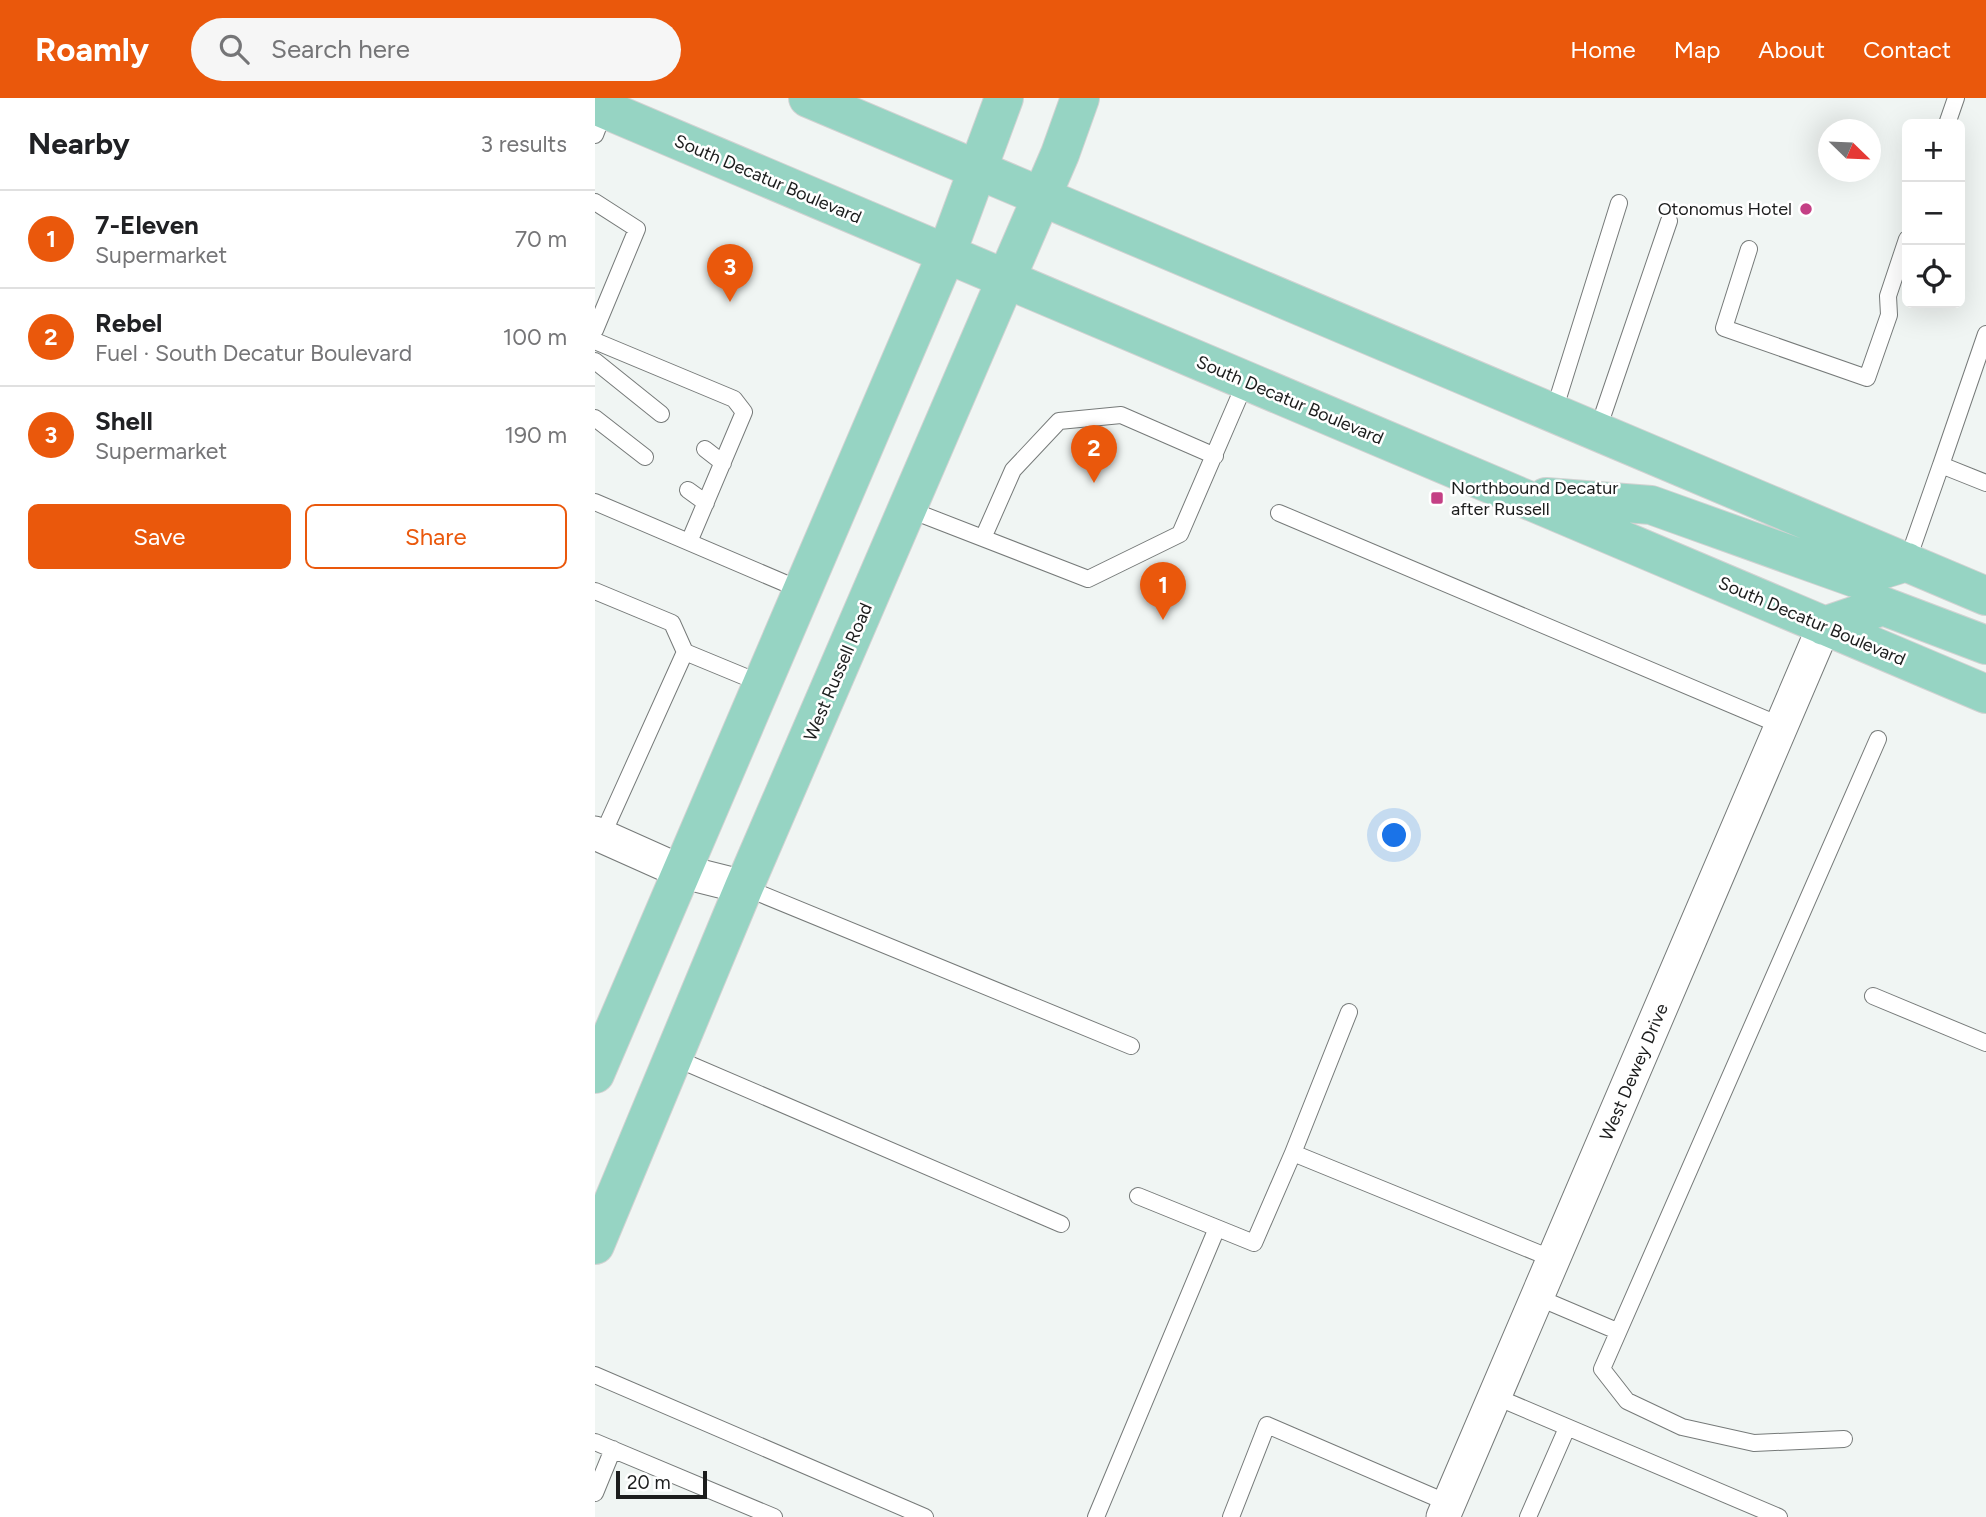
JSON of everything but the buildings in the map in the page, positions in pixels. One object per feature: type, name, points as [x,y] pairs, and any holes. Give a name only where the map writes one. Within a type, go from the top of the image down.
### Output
[{"type":"main road","points":[[808,98],[1986,596]]},
{"type":"main road","points":[[595,1074],[946,255],[1004,98]]},
{"type":"main road","name":"West Russell Road","points":[[595,1245],[744,887],[1008,278],[1080,98]]},
{"type":"main road","name":"South Decatur Boulevard","points":[[599,116],[1008,278],[1986,694]]},
{"type":"main road","points":[[1513,495],[1651,505],[1854,578],[1907,562]]},
{"type":"main road","points":[[1824,626],[1883,606],[1986,645]]},
{"type":"street","name":"West Dewey Drive","points":[[1445,1510],[1824,626]]},
{"type":"street","points":[[598,835],[680,871],[744,887]]},
{"type":"lane","points":[[1949,119],[1956,98]]},
{"type":"lane","points":[[595,202],[637,229],[595,330]]},
{"type":"lane","points":[[1553,414],[1619,204]]},
{"type":"lane","points":[[1597,432],[1669,221]]},
{"type":"lane","points":[[1749,248],[1724,328],[1867,378],[1889,315],[1888,296],[1905,245]]},
{"type":"lane","points":[[1907,562],[1986,334]]},
{"type":"lane","points":[[595,341],[734,399],[744,412],[689,542]]},
{"type":"lane","points":[[595,361],[661,414]]},
{"type":"lane","points":[[908,509],[1088,579],[1180,534],[1246,381]]},
{"type":"lane","points":[[983,538],[1013,470],[1059,421],[1121,415],[1215,456]]},
{"type":"lane","points":[[595,418],[645,457]]},
{"type":"lane","points":[[705,449],[723,463]]},
{"type":"lane","points":[[1941,465],[1986,483]]},
{"type":"lane","points":[[688,490],[706,503]]},
{"type":"lane","points":[[595,502],[801,590]]},
{"type":"lane","points":[[1279,513],[1782,726]]},
{"type":"lane","points":[[595,591],[672,623],[685,652],[760,684]]},
{"type":"lane","points":[[598,835],[685,652]]},
{"type":"lane","points":[[1844,1439],[1754,1443],[1682,1427],[1627,1401],[1602,1369],[1878,739]]},
{"type":"lane","points":[[744,887],[1131,1046]]},
{"type":"lane","points":[[1873,996],[1986,1043]]},
{"type":"lane","points":[[1138,1196],[1254,1243],[1349,1012]]},
{"type":"lane","points":[[675,1058],[1061,1224]]},
{"type":"lane","points":[[1293,1153],[1553,1259]]},
{"type":"lane","points":[[1096,1517],[1217,1228]]},
{"type":"lane","points":[[1537,1297],[1617,1331]]},
{"type":"lane","points":[[595,1376],[925,1517]]},
{"type":"lane","points":[[1495,1396],[1779,1517]]},
{"type":"lane","points":[[1231,1517],[1267,1425],[1445,1510]]},
{"type":"lane","points":[[1528,1517],[1567,1428]]},
{"type":"lane","points":[[595,1442],[774,1517]]},
{"type":"lane","points":[[595,1493],[613,1449]]},
{"type":"place","name":"Otonomus Hotel","points":[[1806,209]]},
{"type":"place","name":"Shell","points":[[730,302]]},
{"type":"place","name":"Rebel","points":[[1094,483]]},
{"type":"place","name":"Northbound Decatur after Russell","points":[[1437,498]]},
{"type":"place","name":"7-Eleven","points":[[1163,620]]}]
